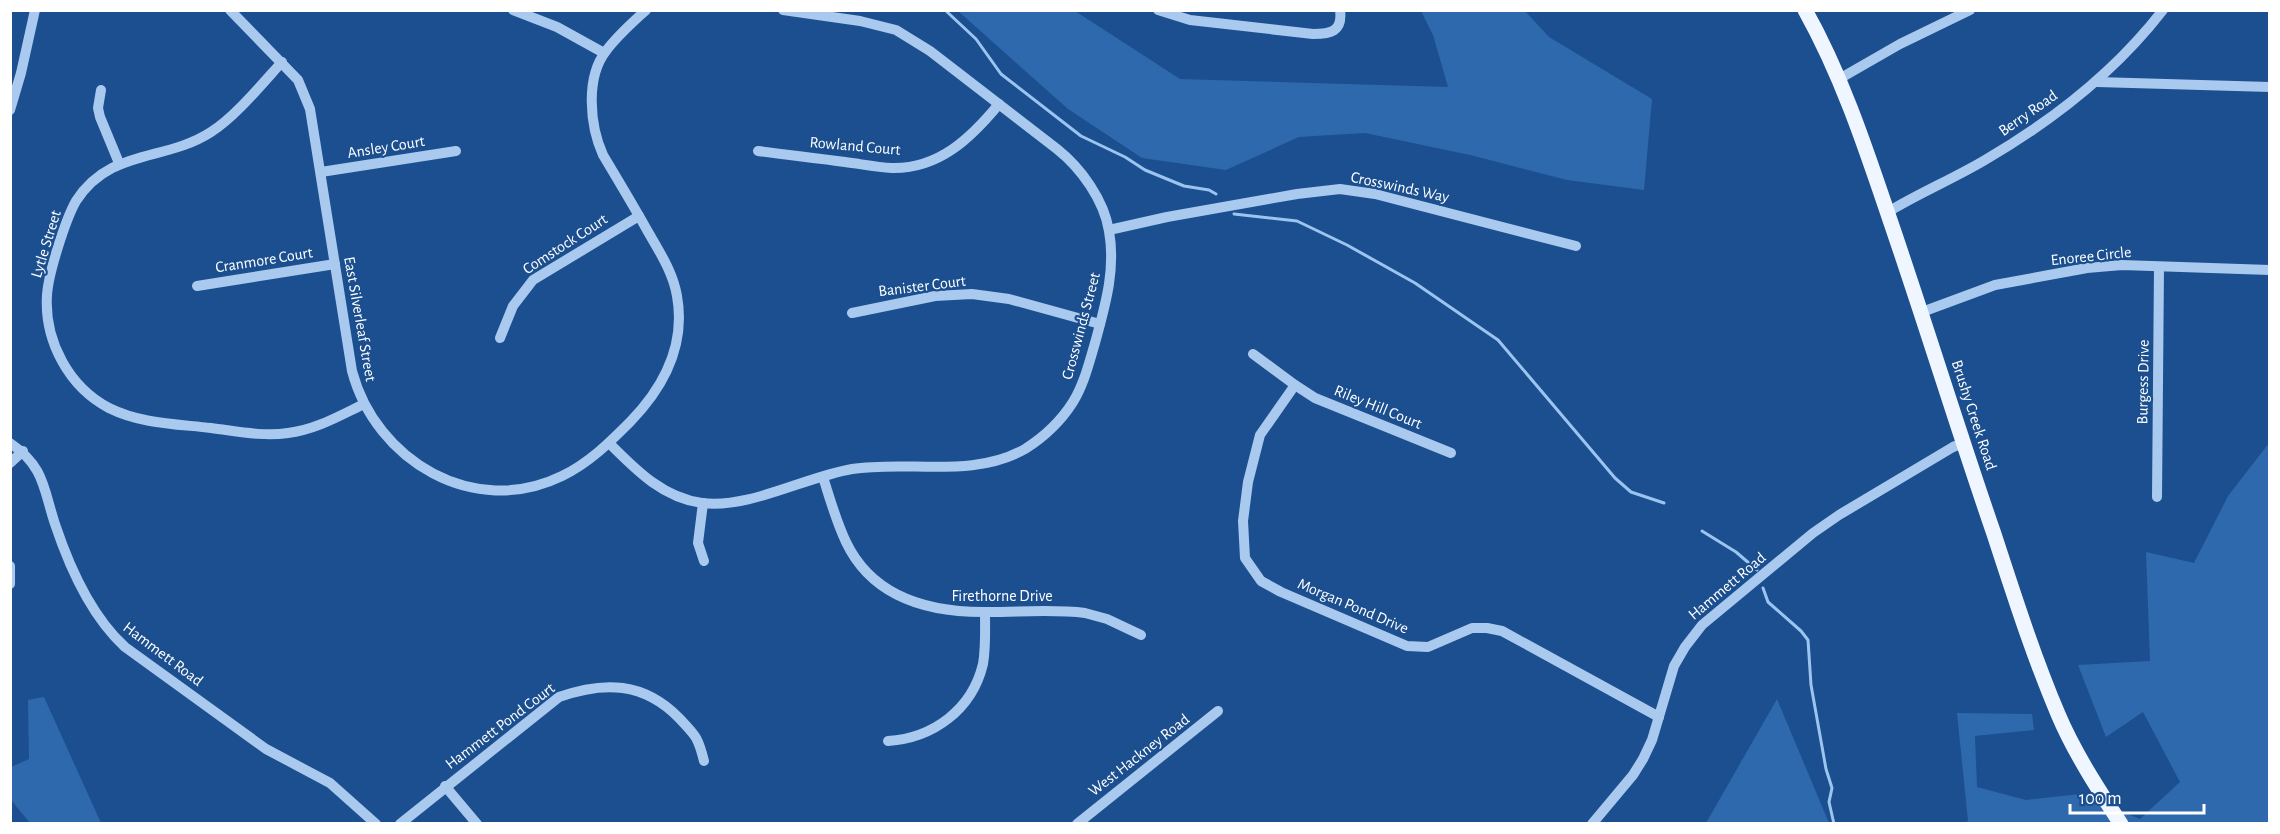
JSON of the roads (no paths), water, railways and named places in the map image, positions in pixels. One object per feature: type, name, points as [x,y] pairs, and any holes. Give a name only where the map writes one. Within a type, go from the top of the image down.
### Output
[{"type":"main road","name":"Brushy Creek Road","points":[[1805,10],[1839,79],[1888,212],[2024,627],[2059,715],[2081,758],[2121,824]]},
{"type":"street","points":[[10,110],[35,10]]},
{"type":"street","name":"East Silverleaf Street","points":[[230,10],[298,80],[310,109],[352,371],[364,404],[382,432],[407,457],[438,476],[473,487],[510,489],[545,483],[583,464],[609,443],[643,409],[659,389],[672,362],[678,335],[679,307],[674,281],[666,262],[603,155],[594,128],[592,95],[598,67],[604,53]]},
{"type":"street","points":[[513,10],[550,23],[604,53],[646,10]]},
{"type":"street","name":"Crosswinds Street","points":[[609,443],[649,481],[661,489],[681,498],[703,503],[736,501],[869,467],[978,464],[1002,459],[1023,450],[1052,429],[1073,402],[1087,372],[1110,279],[1109,230],[1098,201],[1074,164],[1057,148],[930,51],[896,30],[860,21],[783,10]]},
{"type":"street","points":[[1158,10],[1190,20],[1328,34],[1339,27],[1340,10]]},
{"type":"street","points":[[1839,79],[1900,44],[1970,10]]},
{"type":"street","name":"Berry Road","points":[[1888,212],[2016,141],[2097,82],[2163,10]]},
{"type":"street","name":"Lytle Street","points":[[282,62],[226,120],[210,133],[188,143],[119,163],[93,180],[75,202],[64,229],[48,284],[46,311],[52,340],[64,366],[82,388],[108,407],[137,418],[266,435],[287,434],[312,428],[364,404]]},
{"type":"street","points":[[2097,82],[2270,87]]},
{"type":"street","points":[[101,90],[98,108],[100,117],[119,163]]},
{"type":"street","name":"Rowland Court","points":[[758,151],[884,167],[914,165],[938,158],[959,146],[977,131],[999,104]]},
{"type":"street","name":"Ansley Court","points":[[321,172],[456,151]]},
{"type":"street","name":"Crosswinds Way","points":[[1109,230],[1167,217],[1297,194],[1340,189],[1376,195],[1576,246]]},
{"type":"street","name":"Comstock Court","points":[[500,338],[513,306],[533,280],[639,216]]},
{"type":"street","name":"Cranmore Court","points":[[197,286],[335,264]]},
{"type":"street","name":"Enoree Circle","points":[[1922,312],[1995,285],[2087,268],[2122,265],[2270,270]]},
{"type":"street","name":"Burgess Drive","points":[[2157,497],[2159,267]]},
{"type":"street","name":"Banister Court","points":[[852,313],[935,296],[972,294],[1009,299],[1100,324]]},
{"type":"street","name":"Riley Hill Court","points":[[1253,354],[1315,398],[1451,453]]},
{"type":"street","name":"Morgan Pond Drive","points":[[1295,386],[1260,435],[1248,482],[1243,521],[1245,558],[1261,581],[1281,592],[1407,646],[1428,647],[1472,628],[1502,631],[1659,717]]},
{"type":"street","name":"Hammett Road","points":[[10,442],[32,461],[42,478],[55,525],[71,564],[95,610],[113,636],[266,749],[330,783],[376,824]]},
{"type":"street","name":"Hammett Road","points":[[1592,824],[1633,775],[1643,759],[1652,740],[1678,657],[1695,632],[1710,617],[1749,588],[1813,533],[1839,515],[1963,443]]},
{"type":"street","points":[[10,464],[23,451]]},
{"type":"street","name":"Firethorne Drive","points":[[823,477],[846,543],[859,563],[874,579],[897,595],[924,607],[948,612],[1085,613],[1107,619],[1142,635]]},
{"type":"street","points":[[703,503],[698,543],[704,561]]},
{"type":"street","points":[[10,566],[10,584]]},
{"type":"street","points":[[888,741],[907,740],[931,730],[947,721],[964,703],[976,684],[983,663],[985,612]]},
{"type":"street","name":"Hammett Pond Court","points":[[400,824],[559,697],[579,690],[601,687],[628,688],[652,696],[672,711],[699,739],[704,761]]},
{"type":"street","name":"West Hackney Road","points":[[1077,824],[1218,711]]},
{"type":"street","points":[[445,786],[477,824]]},
{"type":"waterway","points":[[945,10],[976,39],[1001,74],[1081,136],[1125,157],[1145,170],[1184,186],[1209,190],[1216,194]]},
{"type":"waterway","points":[[1234,214],[1297,221],[1347,245],[1415,283],[1498,340],[1615,478],[1631,492],[1664,503]]},
{"type":"waterway","points":[[1702,531],[1736,552],[1757,570]]},
{"type":"waterway","points":[[1763,588],[1768,602],[1808,640],[1811,685],[1826,769],[1832,788],[1829,802],[1834,824]]}]
